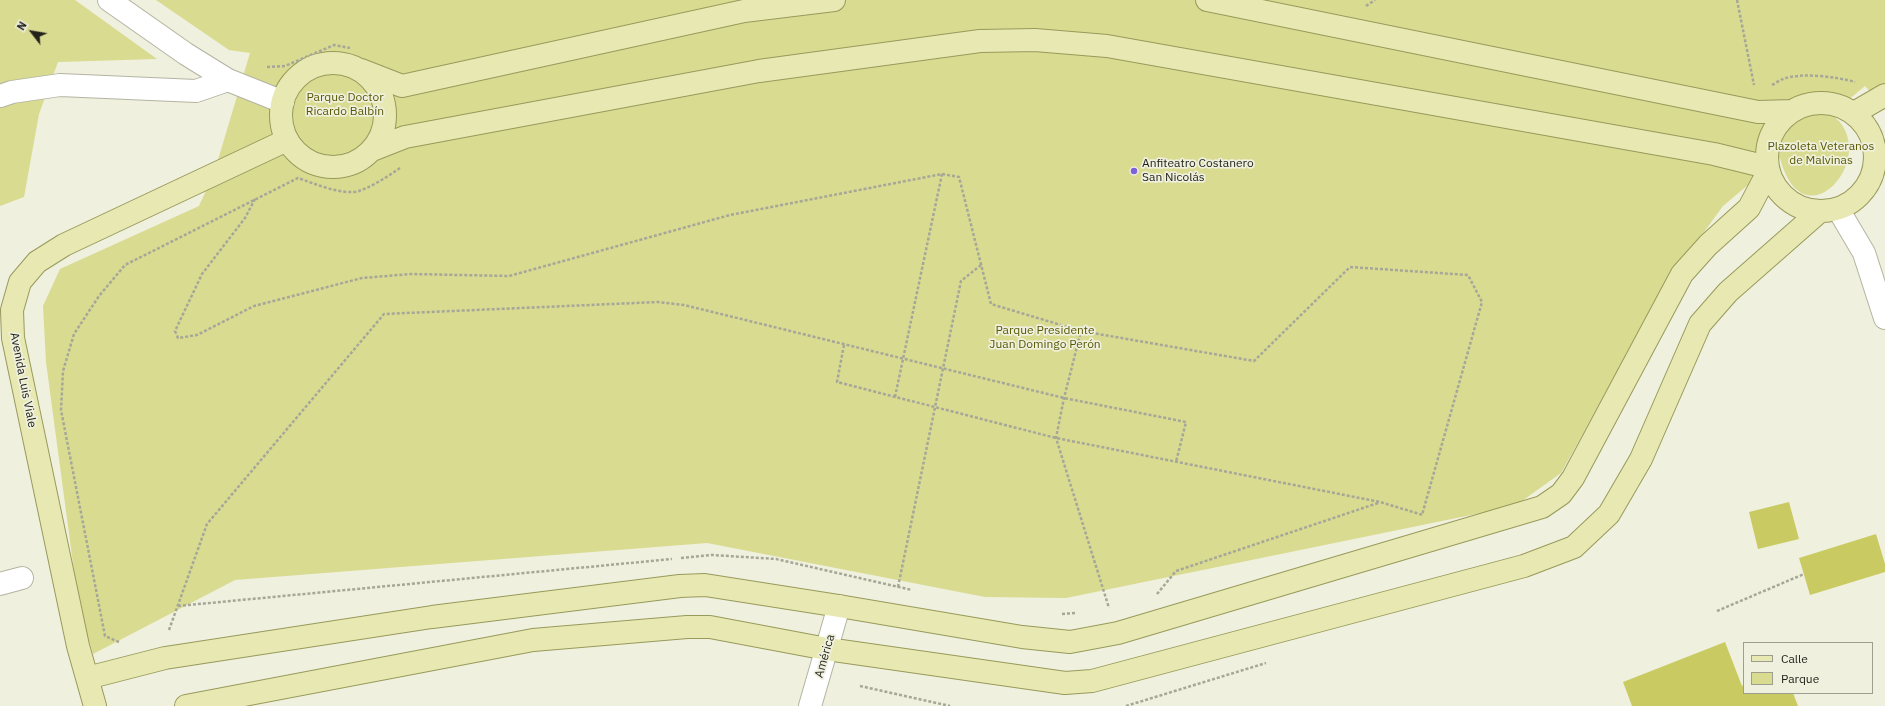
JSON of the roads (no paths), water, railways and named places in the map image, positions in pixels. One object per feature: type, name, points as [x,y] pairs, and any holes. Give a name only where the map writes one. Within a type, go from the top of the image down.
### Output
[{"type":"main road","points":[[834,0],[744,11],[402,86],[349,65],[336,63],[323,64],[311,68],[294,82],[283,102],[281,115],[283,128],[287,140],[297,153],[311,162],[327,167],[343,166],[359,160],[372,150],[405,137],[759,71],[980,41],[1035,40],[1107,46],[1714,154],[1768,169]]},
{"type":"main road","points":[[1207,0],[1758,112],[1792,111]]},
{"type":"main road","points":[[361,70],[374,82],[383,99],[385,111],[382,135],[372,150]]},
{"type":"main road","points":[[1854,113],[1885,95]]},
{"type":"main road","points":[[1823,102],[1839,105],[1854,113],[1862,120],[1873,140],[1880,158],[1872,178],[1864,191],[1852,202],[1828,210],[1805,210],[1792,204],[1782,195],[1774,184],[1768,169],[1767,151],[1771,135],[1780,121],[1792,111],[1807,104],[1823,102]]},
{"type":"main road","name":"Avenida Luis Viale","points":[[95,706],[78,646],[13,338],[12,310],[20,282],[37,262],[64,245],[287,140]]},
{"type":"main road","points":[[87,678],[165,658],[432,617],[680,586],[705,585],[1022,637],[1070,642],[1118,633],[1542,507],[1561,494],[1573,478],[1682,274],[1708,245],[1749,208],[1768,169]]},
{"type":"main road","points":[[186,706],[525,642],[687,627],[710,628],[827,649],[1065,683],[1092,681],[1524,566],[1574,547],[1610,514],[1641,459],[1700,324],[1728,292],[1828,210]]},
{"type":"street","points":[[109,0],[186,54],[228,80],[283,102]]},
{"type":"street","points":[[0,96],[12,92],[60,86],[196,91],[228,80]]},
{"type":"street","points":[[1828,210],[1864,253],[1885,318]]},
{"type":"street","points":[[0,584],[22,578]]},
{"type":"street","name":"América","points":[[810,706],[839,606]]},
{"type":"place","name":"Anfiteatro Costanero San Nicolás","points":[[1134,171]]},
{"type":"park label","name":"Parque Doctor Ricardo Balbín","points":[[345,105]]},
{"type":"park label","name":"Plazoleta Veteranos de Malvinas","points":[[1821,154]]},
{"type":"park label","name":"Parque Presidente Juan Domingo Perón","points":[[1045,338]]}]
